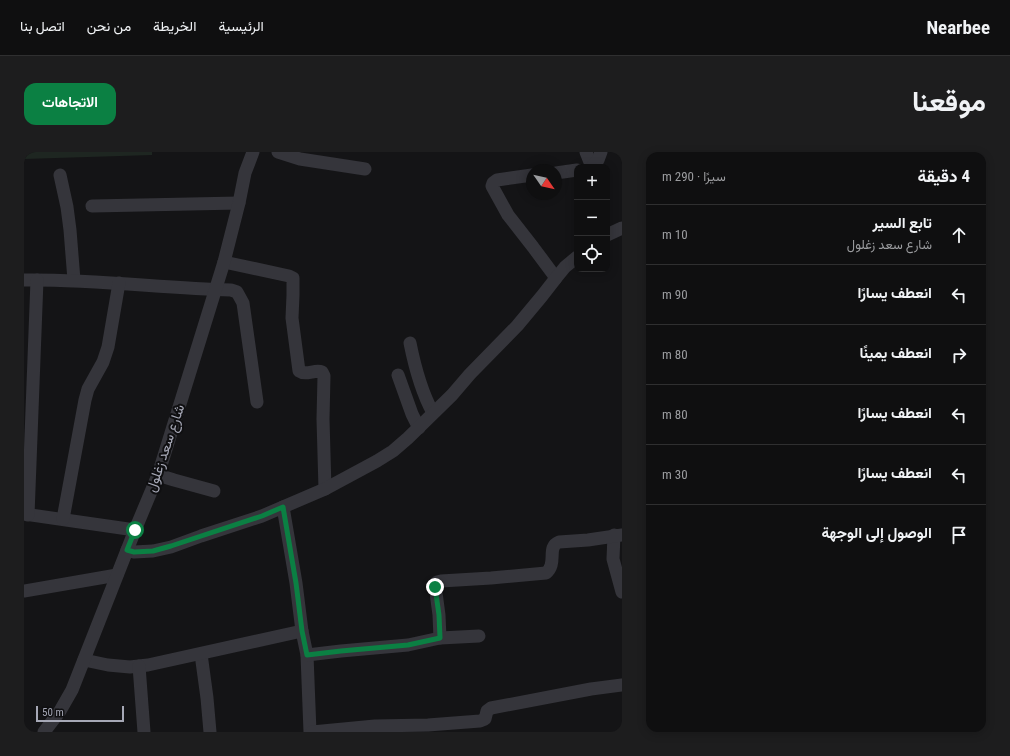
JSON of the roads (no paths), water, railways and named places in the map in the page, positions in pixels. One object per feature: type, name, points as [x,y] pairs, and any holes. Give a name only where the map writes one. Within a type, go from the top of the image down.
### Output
[{"type":"street","name":"شارع سعد زغلول","points":[[44,732],[60,711],[72,690],[158,475],[224,262],[239,203],[245,172],[252,152]]},
{"type":"street","points":[[278,152],[300,159],[365,169]]},
{"type":"street","points":[[586,152],[591,164]]},
{"type":"street","points":[[595,164],[601,152]]},
{"type":"street","points":[[562,172],[574,170]]},
{"type":"street","points":[[60,175],[69,223],[74,280]]},
{"type":"street","points":[[526,175],[497,180],[492,183],[492,186],[508,215],[556,278]]},
{"type":"street","points":[[92,206],[239,203]]},
{"type":"street","points":[[610,230],[622,228]]},
{"type":"street","points":[[127,550],[134,552],[153,551],[262,516],[325,489],[394,451],[452,395],[470,374],[517,326],[565,267],[574,259]]},
{"type":"street","points":[[224,262],[293,278],[292,318],[299,371],[302,373],[318,370],[322,372],[324,376],[323,419],[325,489]]},
{"type":"street","points":[[135,530],[26,515],[30,280],[74,280],[231,290],[237,292],[243,303],[257,402]]},
{"type":"street","points":[[63,519],[85,400],[88,389],[103,362],[108,347],[119,283]]},
{"type":"street","points":[[410,343],[417,375],[433,413]]},
{"type":"street","points":[[398,375],[419,428]]},
{"type":"street","points":[[158,475],[214,491]]},
{"type":"street","points":[[283,507],[307,655],[311,732],[480,721],[485,719],[487,711],[491,708],[591,689],[622,685]]},
{"type":"street","points":[[440,638],[435,585],[437,582],[441,580],[491,578],[546,573],[551,566],[553,546],[555,543],[618,535],[613,559],[622,592]]},
{"type":"street","points":[[24,591],[117,575]]},
{"type":"street","points":[[84,660],[108,665],[130,667],[148,665],[302,631]]},
{"type":"street","points":[[307,655],[408,645],[440,638],[479,636]]},
{"type":"street","points":[[200,654],[207,698],[210,732]]},
{"type":"street","points":[[138,666],[144,732]]}]
